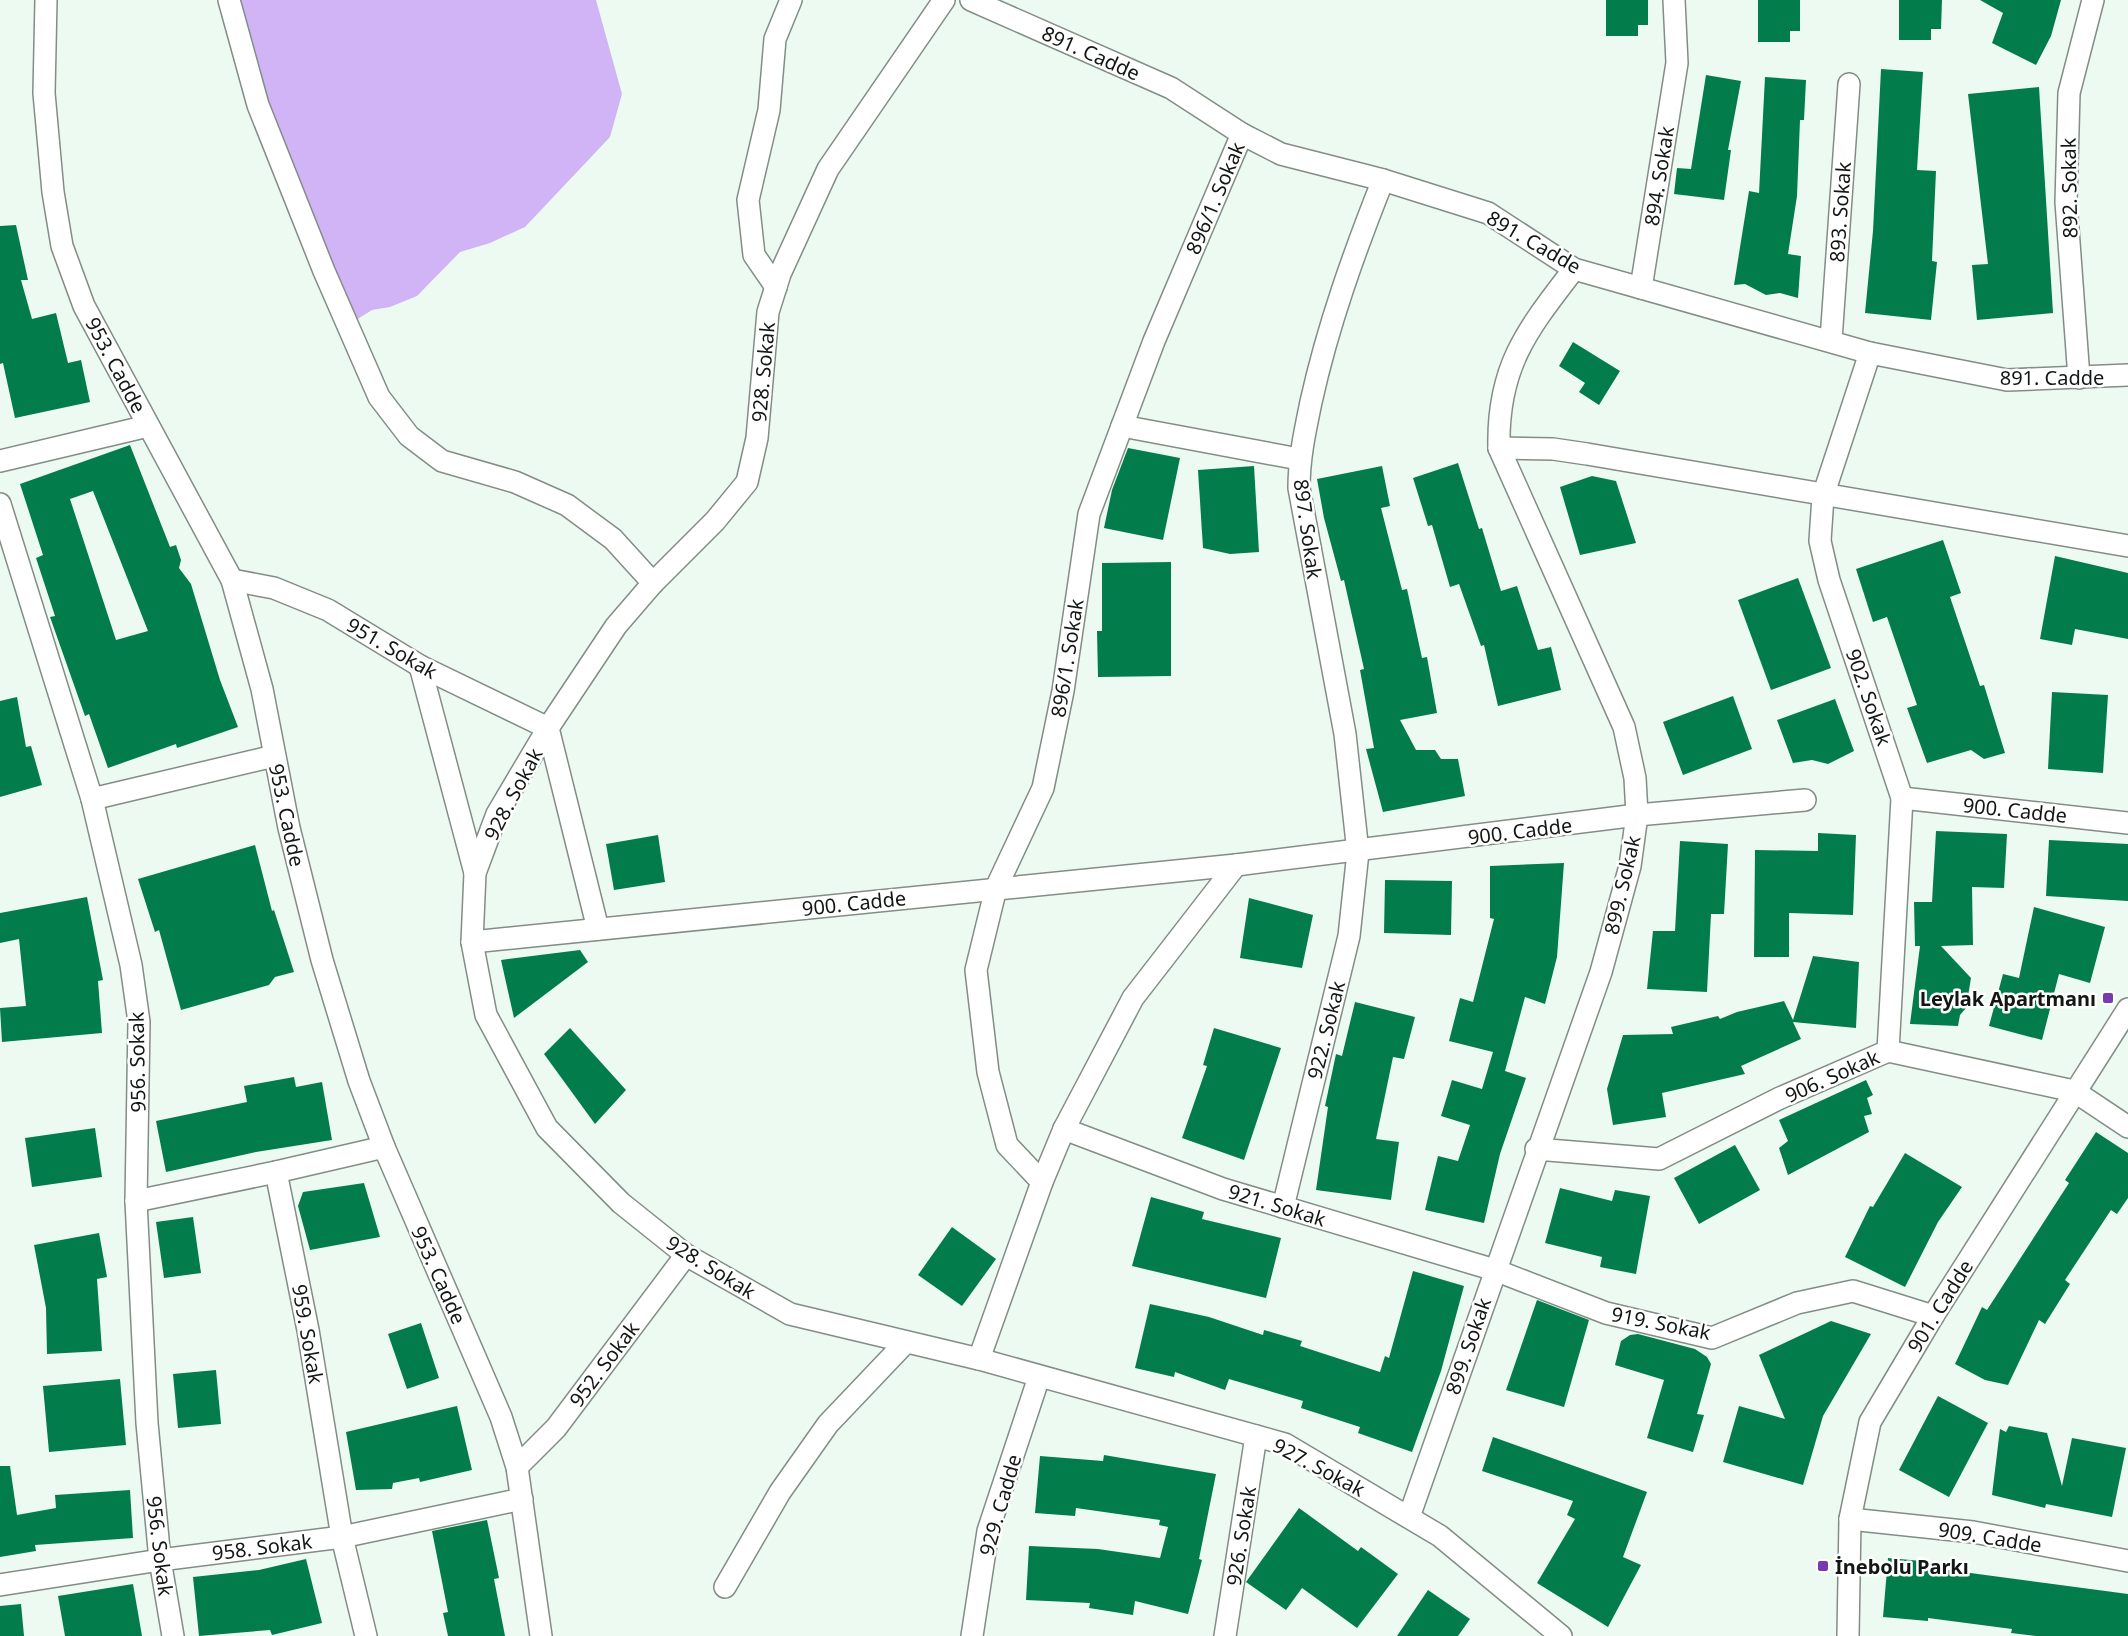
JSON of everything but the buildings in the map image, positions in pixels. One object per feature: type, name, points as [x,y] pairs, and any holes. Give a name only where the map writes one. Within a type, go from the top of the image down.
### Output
[{"type":"street","name":"953. Cadde","points":[[46,0],[44,93],[52,192],[63,246],[84,306],[232,580],[262,689],[274,756],[322,960],[359,1081],[384,1147],[501,1417],[517,1467],[541,1636]]},
{"type":"street","points":[[229,0],[258,105],[324,271],[379,397],[409,436],[442,461],[515,482],[567,505],[613,539],[653,583]]},
{"type":"street","points":[[776,287],[754,255],[748,200],[769,110],[775,39],[791,0]]},
{"type":"street","name":"928. Sokak","points":[[944,0],[828,169],[776,287],[768,312],[758,438],[747,482],[715,521],[653,583],[616,626],[548,728],[497,814],[475,873],[472,942],[486,1015],[548,1128],[621,1203],[686,1255],[790,1314],[979,1359],[1039,1377]]},
{"type":"street","name":"891. Cadde","points":[[971,0],[1171,88],[1242,134],[1281,154],[1383,180],[1488,213],[1574,269],[1870,352],[2007,380],[2128,375]]},
{"type":"street","name":"894. Sokak","points":[[1641,288],[1677,63],[1674,0]]},
{"type":"street","name":"892. Sokak","points":[[2079,378],[2066,202],[2069,93],[2094,0]]},
{"type":"street","name":"893. Sokak","points":[[1831,340],[1850,84]]},
{"type":"street","name":"896/1. Sokak","points":[[1042,1182],[1007,1144],[988,1071],[976,970],[996,888],[1043,788],[1063,691],[1089,513],[1154,342],[1242,134]]},
{"type":"street","name":"897. Sokak","points":[[1358,852],[1345,734],[1299,488],[1299,459],[1316,381],[1343,282],[1383,180]]},
{"type":"street","name":"899. Sokak","points":[[1408,1517],[1536,1149],[1601,972],[1630,866],[1637,815],[1635,778],[1624,727],[1499,448],[1498,422],[1505,381],[1528,328],[1574,269]]},
{"type":"street","name":"902. Sokak","points":[[1870,352],[1823,496],[1820,541],[1829,580],[1902,798],[1888,1052]]},
{"type":"street","points":[[0,460],[148,426]]},
{"type":"street","points":[[1122,426],[1299,459]]},
{"type":"street","points":[[1499,448],[1553,449],[1587,454],[1823,496],[2128,546]]},
{"type":"street","name":"956. Sokak","points":[[0,504],[92,799],[131,964],[139,1022],[136,1201],[147,1423],[160,1560],[173,1636]]},
{"type":"street","name":"951. Sokak","points":[[232,580],[274,588],[328,610],[420,666],[548,728]]},
{"type":"street","points":[[420,666],[475,873]]},
{"type":"street","points":[[548,728],[598,929]]},
{"type":"street","points":[[92,799],[274,756]]},
{"type":"street","name":"900. Cadde","points":[[1902,798],[2128,823]]},
{"type":"street","name":"900. Cadde","points":[[472,942],[1236,865],[1358,852],[1637,815],[1805,800]]},
{"type":"street","name":"922. Sokak","points":[[1283,1207],[1349,936],[1358,852]]},
{"type":"street","points":[[979,1359],[1042,1182],[1064,1130],[1133,998],[1236,865]]},
{"type":"street","name":"901. Cadde","points":[[1848,1636],[1851,1519],[1870,1422],[1933,1316],[2128,1009]]},
{"type":"street","name":"906. Sokak","points":[[1536,1149],[1659,1159],[1780,1098],[1888,1052],[2074,1091],[2128,1126]]},
{"type":"street","name":"921. Sokak","points":[[1064,1130],[1223,1189],[1495,1270]]},
{"type":"street","points":[[136,1201],[384,1147]]},
{"type":"street","name":"959. Sokak","points":[[276,1172],[309,1330],[342,1537],[366,1636]]},
{"type":"street","name":"952. Sokak","points":[[517,1467],[556,1428],[686,1255]]},
{"type":"street","name":"919. Sokak","points":[[1495,1270],[1606,1313],[1712,1338],[1797,1303],[1853,1291],[1933,1316]]},
{"type":"street","points":[[725,1587],[780,1491],[828,1424],[906,1342]]},
{"type":"street","name":"927. Sokak","points":[[1039,1377],[1285,1444],[1440,1536],[1561,1636]]},
{"type":"street","name":"929. Cadde","points":[[972,1636],[988,1531],[1039,1377]]},
{"type":"street","name":"926. Sokak","points":[[1225,1636],[1256,1436]]},
{"type":"street","name":"958. Sokak","points":[[0,1585],[160,1560],[342,1537],[522,1499]]},
{"type":"street","name":"909. Cadde","points":[[1851,1519],[1973,1532],[2128,1561]]},
{"type":"shaded area","points":[[229,0],[596,0],[622,94],[610,137],[525,227],[490,243],[460,252],[417,296],[390,307],[372,310],[348,325]]},
{"type":"place","name":"Leylak Apartmanı","points":[[2108,998]]},
{"type":"place","name":"İnebolu Parkı","points":[[1823,1566]]}]
